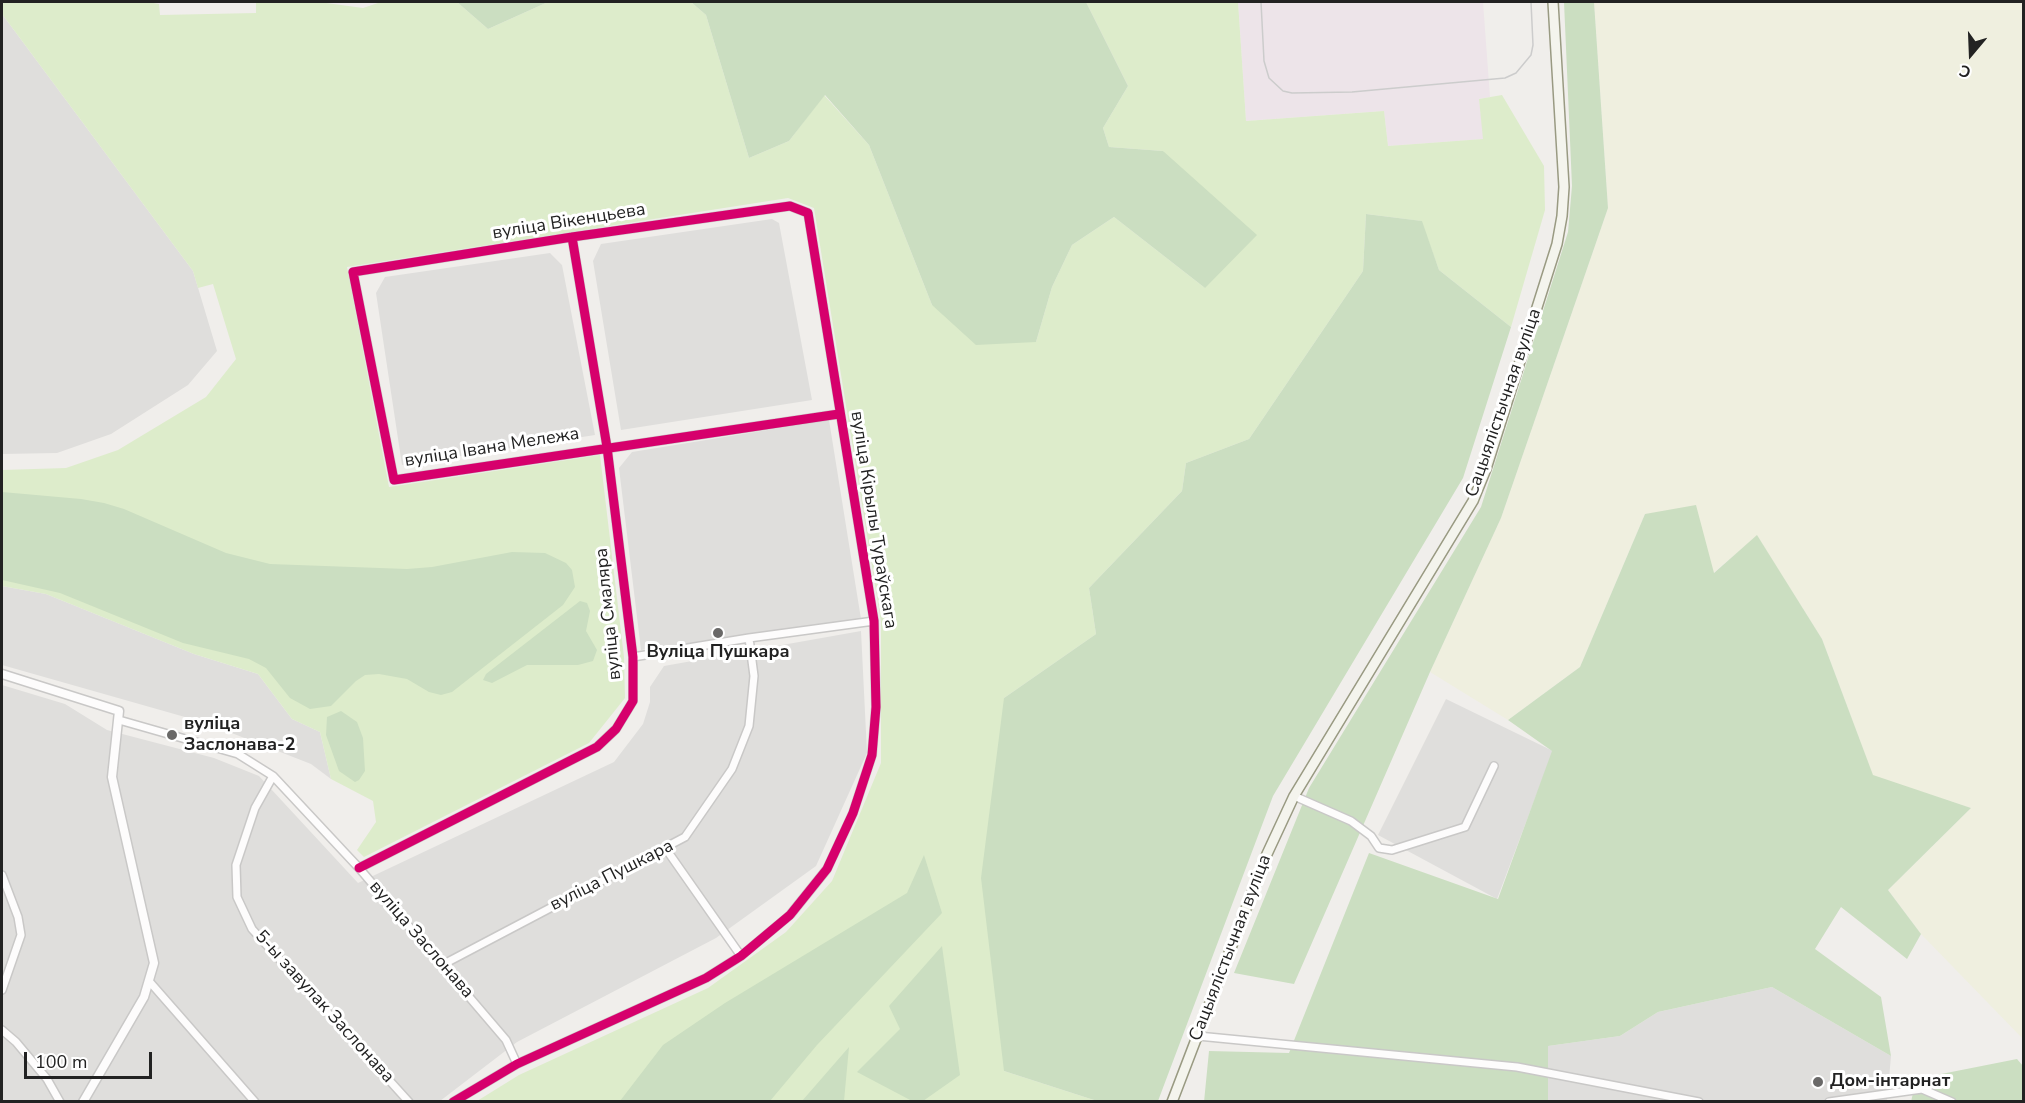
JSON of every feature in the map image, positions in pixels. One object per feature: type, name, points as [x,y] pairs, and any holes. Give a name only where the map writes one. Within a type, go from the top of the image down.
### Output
[{"type":"main road","name":"Сацыялістычная вуліца","points":[[1172,1101],[1267,854],[1294,796],[1473,501],[1486,469],[1557,244],[1562,216],[1564,187],[1553,2]]},
{"type":"street","name":"вуліца Вікенцьева","points":[[353,272],[572,237],[790,206]]},
{"type":"street","name":"вуліца Кірылы Тураўскага","points":[[517,1064],[705,978],[741,956],[790,915],[827,869],[853,813],[872,756],[876,707],[874,621],[808,213],[790,206]]},
{"type":"street","name":"вуліца Смаляра","points":[[358,868],[597,747],[616,729],[633,701],[633,657],[607,447],[572,237]]},
{"type":"street","name":"вуліца Івана Мележа","points":[[353,272],[394,480],[839,414]]},
{"type":"street","points":[[633,657],[874,621]]},
{"type":"street","name":"вуліца Пушкара","points":[[442,966],[468,949],[666,849],[685,837],[732,769],[748,726],[754,676],[749,638]]},
{"type":"street","name":"вуліца Заслонава","points":[[2,674],[120,711],[118,720],[238,754],[273,776],[358,868],[506,1040],[517,1064]]},
{"type":"street","points":[[83,1101],[144,997],[154,963],[112,777],[118,720]]},
{"type":"street","points":[[1294,796],[1351,821],[1371,836],[1379,848],[1392,850],[1465,827],[1494,766]]},
{"type":"street","name":"5-ы завулак Заслонава","points":[[273,776],[255,808],[236,865],[237,897],[252,929],[409,1101]]},
{"type":"street","points":[[666,849],[741,956]]},
{"type":"street","points":[[2,875],[18,917],[21,935],[2,990]]},
{"type":"street","points":[[149,981],[255,1101]]},
{"type":"street","points":[[2,1030],[16,1042],[47,1079],[60,1101]]},
{"type":"street","points":[[1198,1036],[1517,1067],[1699,1101]]},
{"type":"street","points":[[453,1101],[517,1064]]},
{"type":"street","points":[[1829,1101],[1922,1089],[1952,1101]]},
{"type":"shaded area","points":[[1238,2],[1483,2],[1490,97],[1479,99],[1484,139],[1388,146],[1384,111],[1246,121]]},
{"type":"shaded area","points":[[2,14],[193,271],[217,351],[188,385],[111,434],[57,453],[2,454]]},
{"type":"shaded area","points":[[772,219],[779,223],[812,400],[621,430],[593,261],[601,244]]},
{"type":"shaded area","points":[[550,253],[562,265],[595,435],[402,465],[376,293],[385,277]]},
{"type":"shaded area","points":[[829,420],[861,619],[641,650],[619,468],[632,452]]},
{"type":"shaded area","points":[[2,586],[46,594],[194,654],[258,674],[292,719],[320,732],[331,779],[311,764],[206,723],[2,665]]},
{"type":"shaded area","points":[[861,631],[867,753],[816,866],[716,938],[517,1042],[440,1101],[2,1101],[2,685],[65,704],[107,730],[214,758],[259,776],[358,883],[614,762],[643,724],[650,702],[650,687],[664,666]]},
{"type":"shaded area","points":[[1446,699],[1553,751],[1497,899],[1378,835]]},
{"type":"shaded area","points":[[1772,987],[1891,1056],[1887,1101],[1548,1101],[1548,1046],[1620,1036],[1658,1012]]},
{"type":"green space","points":[[2,2],[148,2],[159,4],[160,15],[256,13],[256,2],[319,2],[363,8],[381,2],[457,2],[488,29],[548,2],[691,2],[706,15],[749,158],[789,141],[824,95],[869,145],[932,305],[1036,342],[1052,287],[1072,245],[1114,217],[1205,288],[1163,151],[1109,147],[1103,128],[1128,86],[1086,2],[1238,2],[1246,121],[1384,111],[1388,146],[1483,139],[1479,99],[1502,95],[1544,166],[1545,210],[1511,327],[1439,270],[1421,221],[1366,214],[1363,271],[1249,439],[1186,463],[1182,491],[1089,588],[1096,634],[1004,698],[1004,1071],[1097,1101],[477,1101],[519,1075],[708,988],[786,932],[832,881],[881,763],[881,622],[814,208],[788,198],[347,267],[389,487],[600,455],[624,657],[625,698],[589,743],[364,857],[357,850],[376,822],[373,801],[331,779],[320,732],[292,719],[258,674],[194,654],[46,594],[2,586],[2,470],[66,468],[118,450],[206,397],[236,359],[213,284],[198,288],[193,271],[2,14]]},
{"type":"green space","points":[[457,2],[548,2],[488,29]]},
{"type":"green space","points":[[691,2],[1086,2],[1128,86],[1103,128],[1109,147],[1163,151],[1257,235],[1205,288],[1114,217],[1072,245],[1052,287],[1036,342],[976,345],[932,305],[869,145],[825,95],[789,141],[749,158],[706,15]]},
{"type":"green space","points":[[1564,2],[1594,2],[1608,208],[1501,518],[1430,672],[1294,984],[1234,973],[1309,788],[1481,507],[1568,232],[1572,186]]},
{"type":"green space","points":[[1594,2],[2023,2],[2023,1039],[1921,934],[1888,890],[1971,808],[1873,776],[1822,639],[1757,536],[1713,573],[1645,514],[1580,667],[1508,720],[1430,672],[1501,518],[1608,208]]},
{"type":"green space","points":[[1366,214],[1422,221],[1439,270],[1511,327],[1463,478],[1273,796],[1158,1101],[1097,1101],[1004,1071],[981,878],[1004,698],[1096,634],[1089,588],[1182,491],[1186,463],[1249,439],[1363,271]]},
{"type":"green space","points":[[2,492],[104,503],[124,509],[226,553],[270,564],[407,569],[432,567],[512,552],[545,553],[566,563],[572,570],[575,587],[563,605],[452,692],[441,695],[429,692],[407,679],[379,674],[365,675],[331,706],[310,709],[290,698],[266,668],[249,659],[183,643],[60,593],[2,580]]},
{"type":"green space","points":[[1696,505],[1714,573],[1757,535],[1822,639],[1873,775],[1971,808],[1888,890],[1921,934],[1907,959],[1841,907],[1815,949],[1881,997],[1891,1056],[1772,987],[1658,1012],[1620,1036],[1548,1046],[1548,1101],[1204,1102],[1209,1051],[1289,1053],[1369,853],[1498,899],[1552,751],[1508,720],[1580,667],[1645,514]]},
{"type":"green space","points":[[580,601],[587,603],[590,611],[586,631],[597,650],[593,661],[578,665],[527,665],[492,683],[483,680],[486,674]]},
{"type":"green space","points":[[341,711],[357,722],[363,738],[365,771],[355,782],[339,771],[326,735],[327,717]]},
{"type":"green space","points":[[924,855],[942,913],[817,1045],[770,1101],[620,1101],[663,1045],[725,1003],[907,893]]},
{"type":"green space","points":[[942,946],[960,1075],[923,1101],[912,1101],[857,1072],[900,1029],[889,1006]]},
{"type":"green space","points":[[849,1047],[844,1101],[802,1101]]},
{"type":"green space","points":[[2017,1059],[2023,1066],[2023,1101],[1911,1102],[1916,1079]]},
{"type":"tram line","points":[[1261,2],[1264,61],[1269,78],[1283,91],[1292,93],[1352,92],[1505,78],[1516,73],[1531,55],[1533,45],[1531,2]]},
{"type":"cycle path","points":[[453,1102],[517,1064],[706,978],[741,956],[790,915],[827,869],[853,813],[872,755],[876,707],[874,621],[808,213],[790,206],[572,237],[353,272],[394,480],[839,414]]},
{"type":"cycle path","points":[[359,868],[597,747],[616,729],[633,701],[633,657],[607,447],[572,237]]},
{"type":"place","name":"Вуліца Пушкара","points":[[718,633]]},
{"type":"place","name":"вуліца Заслонава-2","points":[[172,735]]},
{"type":"place","name":"Дом-інтарнат","points":[[1818,1082]]}]
